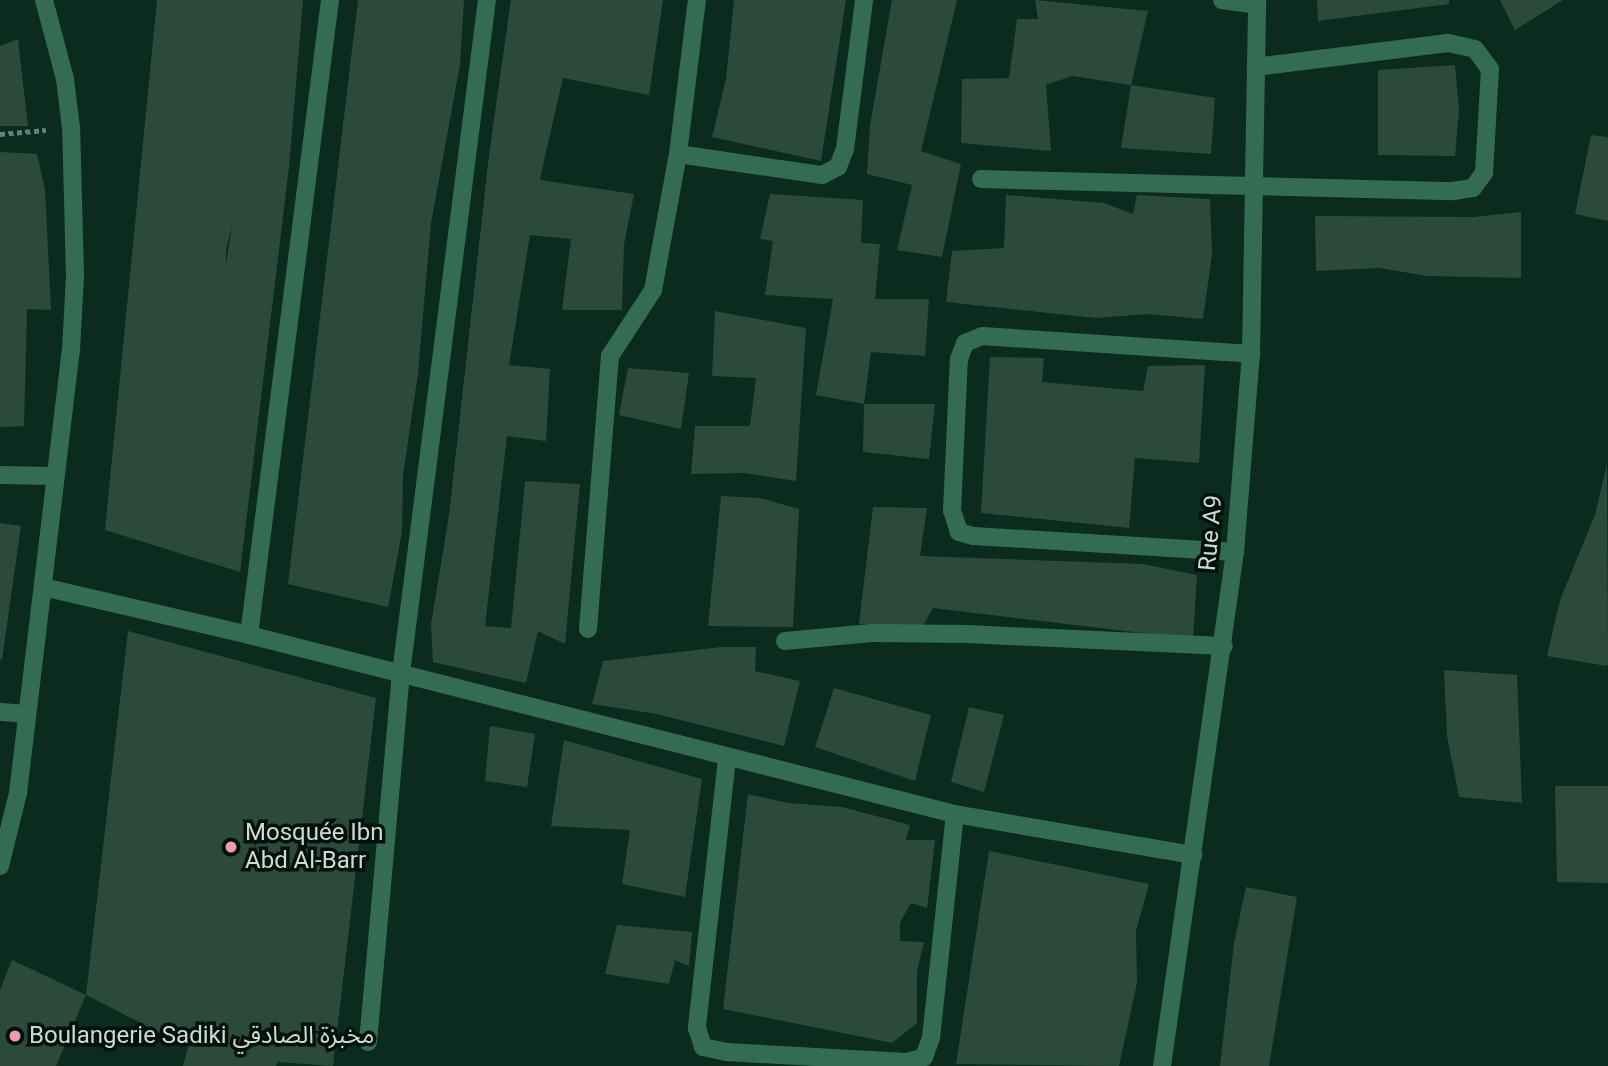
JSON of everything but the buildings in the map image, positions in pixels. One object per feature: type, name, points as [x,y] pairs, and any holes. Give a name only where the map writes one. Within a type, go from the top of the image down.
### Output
[{"type":"street","points":[[0,866],[18,793],[43,587],[75,275],[71,128],[65,79],[44,0]]},
{"type":"street","points":[[249,635],[330,0]]},
{"type":"street","points":[[368,1042],[401,673],[487,0]]},
{"type":"street","points":[[588,629],[611,356],[653,290],[678,154],[697,0]]},
{"type":"street","points":[[678,154],[822,175],[838,167],[845,149],[864,0]]},
{"type":"street","points":[[1222,0],[1257,2]]},
{"type":"street","name":"Rue A9","points":[[1162,1066],[1224,646],[1235,552],[1251,354],[1257,2]]},
{"type":"street","points":[[981,179],[1453,191],[1473,188],[1484,173],[1490,69],[1475,49],[1448,43],[1255,67]]},
{"type":"street","points":[[1235,552],[973,536],[958,531],[952,511],[959,359],[965,343],[982,336],[1251,354]]},
{"type":"street","points":[[0,475],[55,477]]},
{"type":"street","points":[[43,587],[249,635],[727,759],[955,814],[1193,855]]},
{"type":"street","points":[[785,641],[872,633],[926,633],[1224,646]]},
{"type":"street","points":[[0,712],[27,714]]},
{"type":"street","points":[[727,759],[696,1028],[703,1047],[726,1052],[907,1062],[924,1057],[931,1038],[955,814]]},
{"type":"path","points":[[0,134],[71,128]]},
{"type":"place","name":"Mosquée Ibn Abd Al-Barr","points":[[231,847]]},
{"type":"place","name":"Boulangerie Sadiki مخبزة الصادقي","points":[[15,1036]]}]
